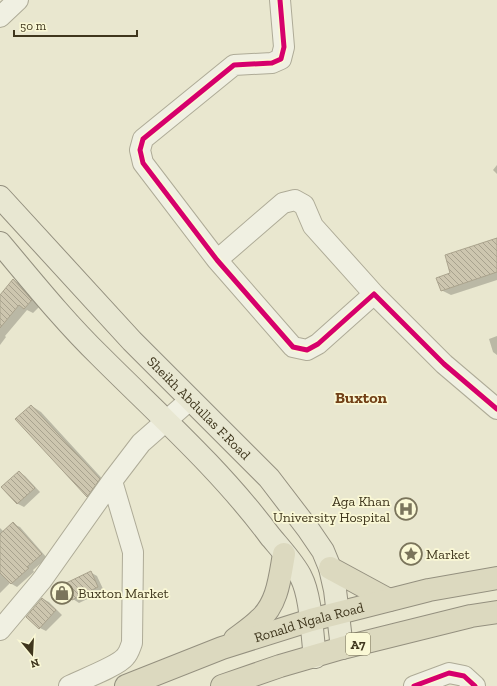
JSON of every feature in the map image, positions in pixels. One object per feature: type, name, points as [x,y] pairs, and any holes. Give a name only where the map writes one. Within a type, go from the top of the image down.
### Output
[{"type":"highway","points":[[222,648],[261,619],[273,602],[284,554]]},
{"type":"highway","points":[[330,568],[389,600]]},
{"type":"highway","name":"Ronald Ngala Road","points":[[126,686],[222,648],[338,612],[429,590],[497,578]]},
{"type":"highway","name":"A7","points":[[222,686],[280,666],[342,648],[471,616],[497,612]]},
{"type":"main road","name":"Sheikh Abdullas F.Road","points":[[0,198],[132,341],[269,478],[308,529],[323,551],[330,568],[335,590],[342,648]]},
{"type":"main road","points":[[0,243],[56,310],[98,355],[167,421],[258,519],[294,566],[302,577],[310,612],[315,657]]},
{"type":"street","points":[[0,17],[18,0]]},
{"type":"street","points":[[280,0],[284,47],[281,59],[272,63],[234,65],[142,139],[140,150],[143,163],[217,260],[293,347],[307,350],[318,344],[374,294]]},
{"type":"street","points":[[217,260],[283,203],[295,200],[304,205],[313,226],[374,294],[444,364],[497,408]]},
{"type":"street","points":[[0,630],[42,580],[112,481],[141,443],[191,399]]},
{"type":"street","points":[[68,686],[118,663],[126,657],[132,643],[133,552],[112,481]]},
{"type":"street","points":[[414,686],[449,673],[464,676],[474,686]]},
{"type":"building","points":[[497,238],[497,272],[441,291],[436,278],[450,273],[445,255]]},
{"type":"building","points":[[13,279],[32,300],[24,309],[19,305],[0,328],[0,295]]},
{"type":"building","points":[[31,405],[100,479],[87,497],[15,419]]},
{"type":"building","points":[[19,471],[35,488],[17,504],[1,487]]},
{"type":"building","points":[[13,522],[42,554],[11,584],[0,573],[0,534]]},
{"type":"building","points":[[91,571],[98,587],[72,600],[64,584]]},
{"type":"building","points":[[42,598],[56,610],[39,629],[26,617]]},
{"type":"cycle path","points":[[280,0],[284,47],[281,59],[272,63],[234,65],[143,139],[140,150],[143,163],[217,260],[293,347],[307,350],[318,344],[374,294],[444,364],[497,409]]},
{"type":"cycle path","points":[[414,686],[449,673],[464,676],[475,686]]},
{"type":"place","name":"Aga Khan University Hospital","points":[[406,509]]},
{"type":"place","name":"Market","points":[[411,554]]},
{"type":"place","name":"Buxton Market","points":[[62,593]]},
{"type":"district","name":"Buxton","points":[[361,397]]}]
